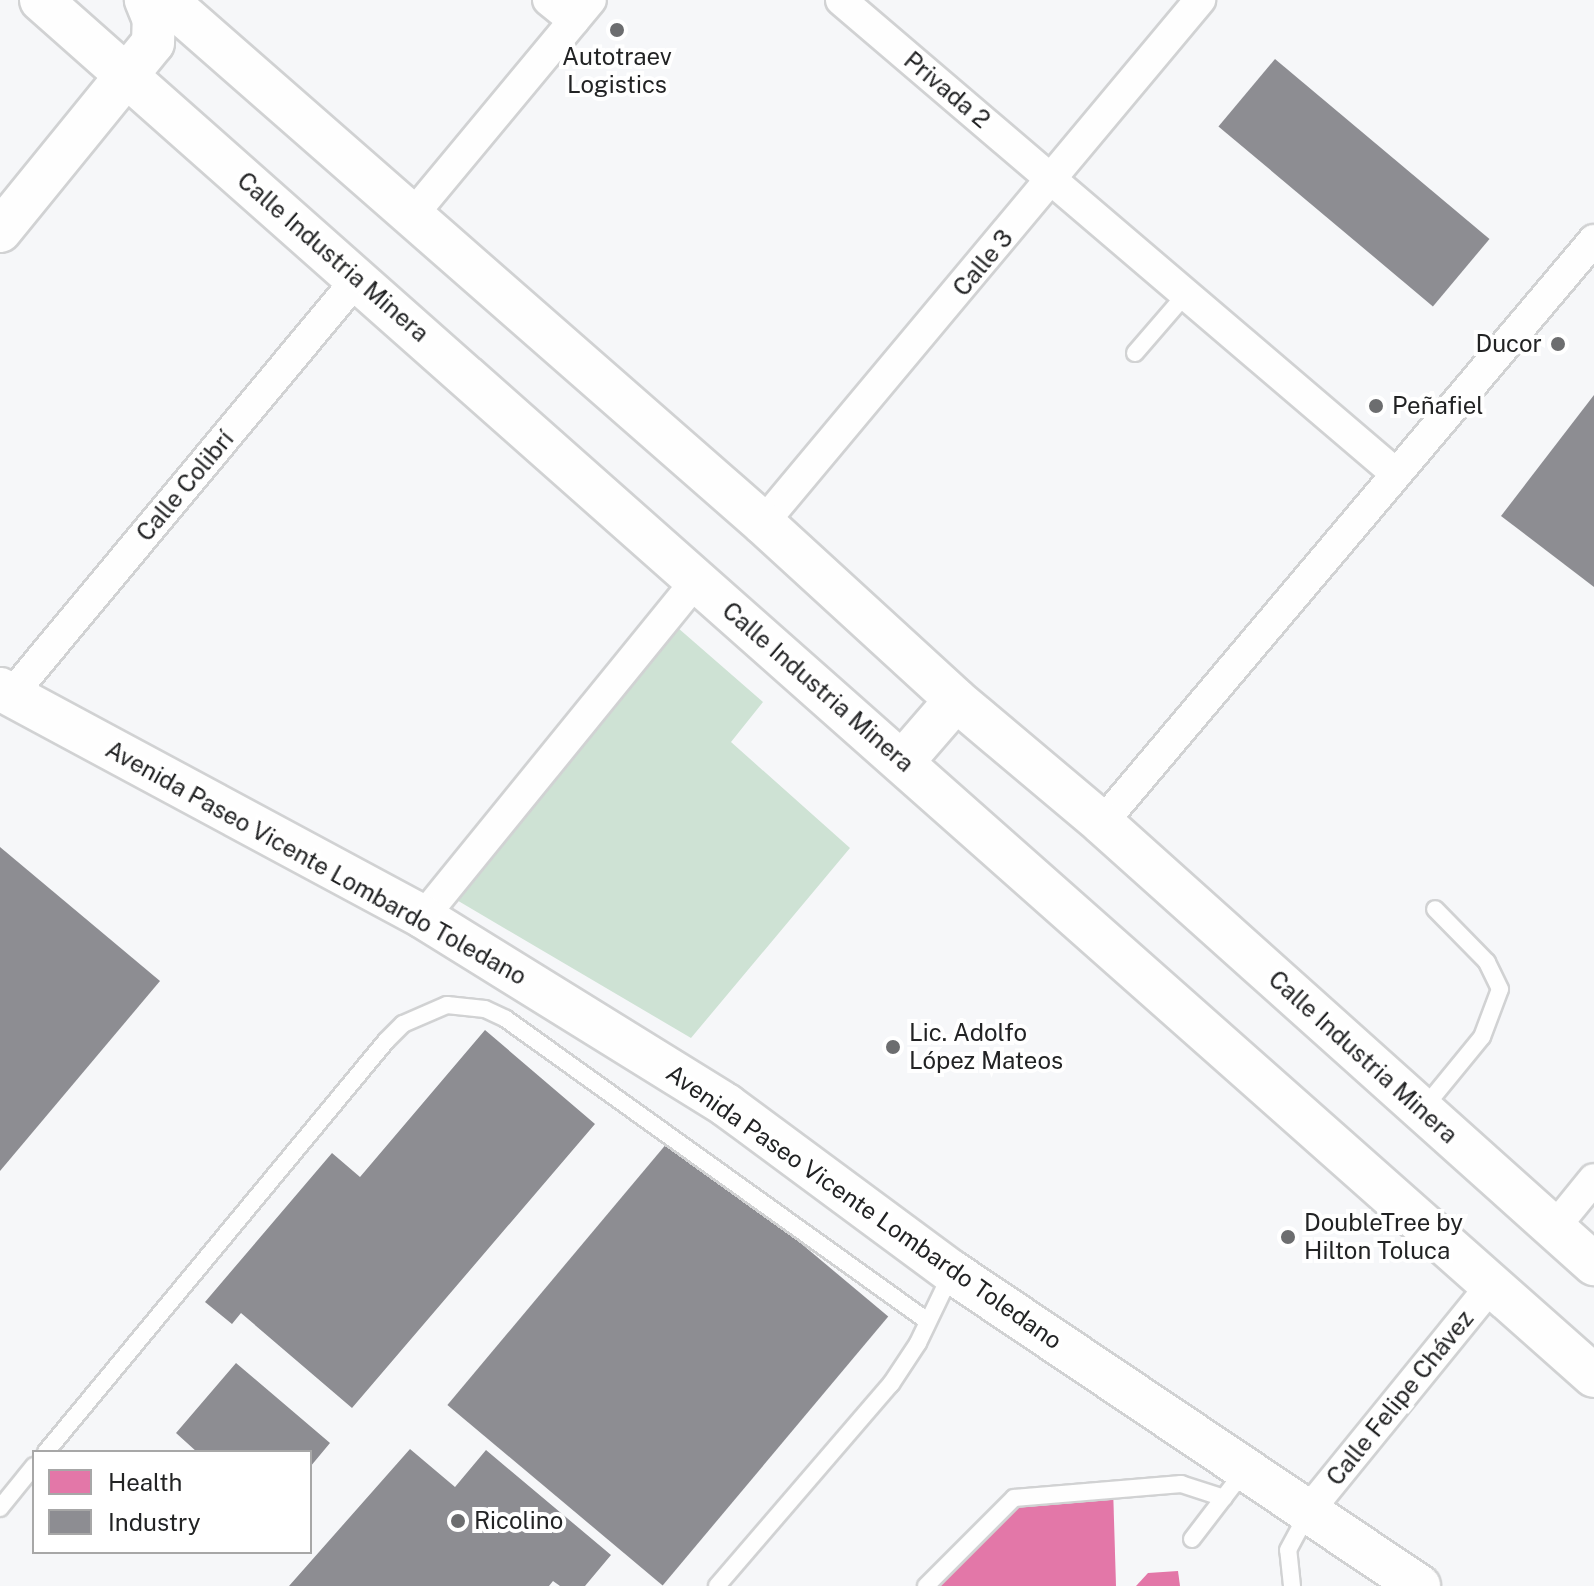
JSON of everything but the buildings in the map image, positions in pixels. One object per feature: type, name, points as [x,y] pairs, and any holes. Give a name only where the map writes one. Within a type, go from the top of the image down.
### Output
[{"type":"main road","name":"Calle Industria Minera","points":[[41,0],[358,278],[695,582],[904,760],[1594,1376]]},
{"type":"main road","points":[[0,231],[153,43],[154,20],[146,0]]},
{"type":"main road","name":"Calle Industria Minera","points":[[166,0],[410,218],[763,523],[956,700],[1102,823],[1594,1264]]},
{"type":"main road","name":"Avenida Paseo Vicente Lombardo Toledano","points":[[6,692],[423,917],[726,1105],[1235,1484],[1309,1510],[1419,1586]]},
{"type":"main road","points":[[904,760],[956,700]]},
{"type":"street","points":[[410,218],[582,11],[548,0]]},
{"type":"street","name":"Privada 2","points":[[841,0],[1395,473]]},
{"type":"street","name":"Calle 3","points":[[763,523],[1053,180],[1200,0]]},
{"type":"street","points":[[1102,823],[1594,240]]},
{"type":"street","name":"Calle Colibrí","points":[[6,692],[358,278]]},
{"type":"street","points":[[423,917],[695,582]]},
{"type":"street","points":[[1554,1228],[1594,1179]]},
{"type":"street","name":"Calle Felipe Chávez","points":[[1309,1510],[1492,1285]]},
{"type":"lane","points":[[1135,353],[1185,295]]},
{"type":"lane","points":[[1422,1110],[1482,1037],[1500,989],[1487,962],[1435,909]]},
{"type":"lane","points":[[48,1450],[386,1041],[403,1024],[447,1005],[462,1003],[506,1019],[926,1320]]},
{"type":"lane","points":[[717,1586],[891,1384],[918,1343],[926,1320],[952,1272]]},
{"type":"lane","points":[[0,1508],[32,1468]]},
{"type":"lane","points":[[926,1586],[1014,1498],[1181,1484],[1235,1484]]},
{"type":"lane","points":[[1192,1539],[1235,1484]]},
{"type":"lane","points":[[1292,1586],[1288,1550],[1309,1510]]},
{"type":"green space","points":[[670,621],[763,702],[731,742],[850,848],[691,1038],[455,899]]},
{"type":"place","name":"Autotraev Logistics","points":[[617,30]]},
{"type":"place","name":"Ducor","points":[[1558,344]]},
{"type":"place","name":"Peñafiel","points":[[1376,406]]},
{"type":"place","name":"Lic. Adolfo López Mateos","points":[[893,1047]]},
{"type":"place","name":"DoubleTree by Hilton Toluca","points":[[1288,1237]]},
{"type":"place","name":"Ricolino","points":[[458,1521]]}]
